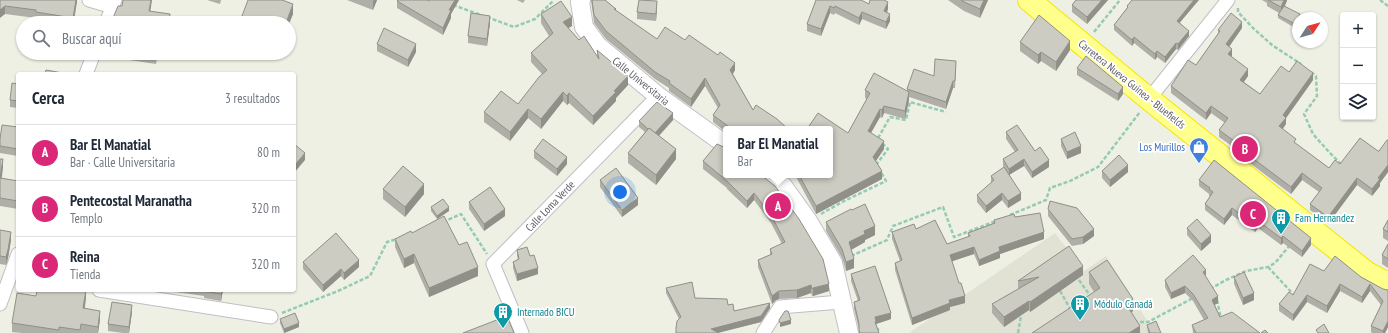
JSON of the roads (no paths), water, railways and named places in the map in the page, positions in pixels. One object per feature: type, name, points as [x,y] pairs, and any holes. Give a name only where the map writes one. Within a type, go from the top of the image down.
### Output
[{"type":"highway","name":"Carretera Nueva Guinea - Bluefields","points":[[1029,0],[1367,273],[1388,284]]},
{"type":"street","points":[[90,0],[114,4],[109,16]]},
{"type":"street","name":"Calle Universitaria","points":[[581,0],[580,2],[584,27],[598,46],[658,96],[723,143]]},
{"type":"street","points":[[1150,99],[1233,3]]},
{"type":"street","points":[[87,72],[91,60]]},
{"type":"street","name":"Calle Loma Verde","points":[[522,333],[493,264],[658,96]]},
{"type":"street","points":[[772,178],[784,186],[808,221],[833,264],[849,333]]},
{"type":"street","points":[[0,304],[16,259]]},
{"type":"street","points":[[112,292],[271,317]]},
{"type":"street","points":[[763,333],[780,307],[841,302]]},
{"type":"place","name":"Pentecostal Maranatha","points":[[1245,149]]},
{"type":"place","name":"Los Murillos","points":[[1199,164]]},
{"type":"place","name":"Bar El Manatial","points":[[778,206]]},
{"type":"place","name":"Reina","points":[[1253,214]]},
{"type":"place","name":"Fam Hernandez","points":[[1281,235]]},
{"type":"place","name":"Módulo Canadá","points":[[1080,321]]},
{"type":"place","name":"Internado BICU","points":[[503,329]]}]
